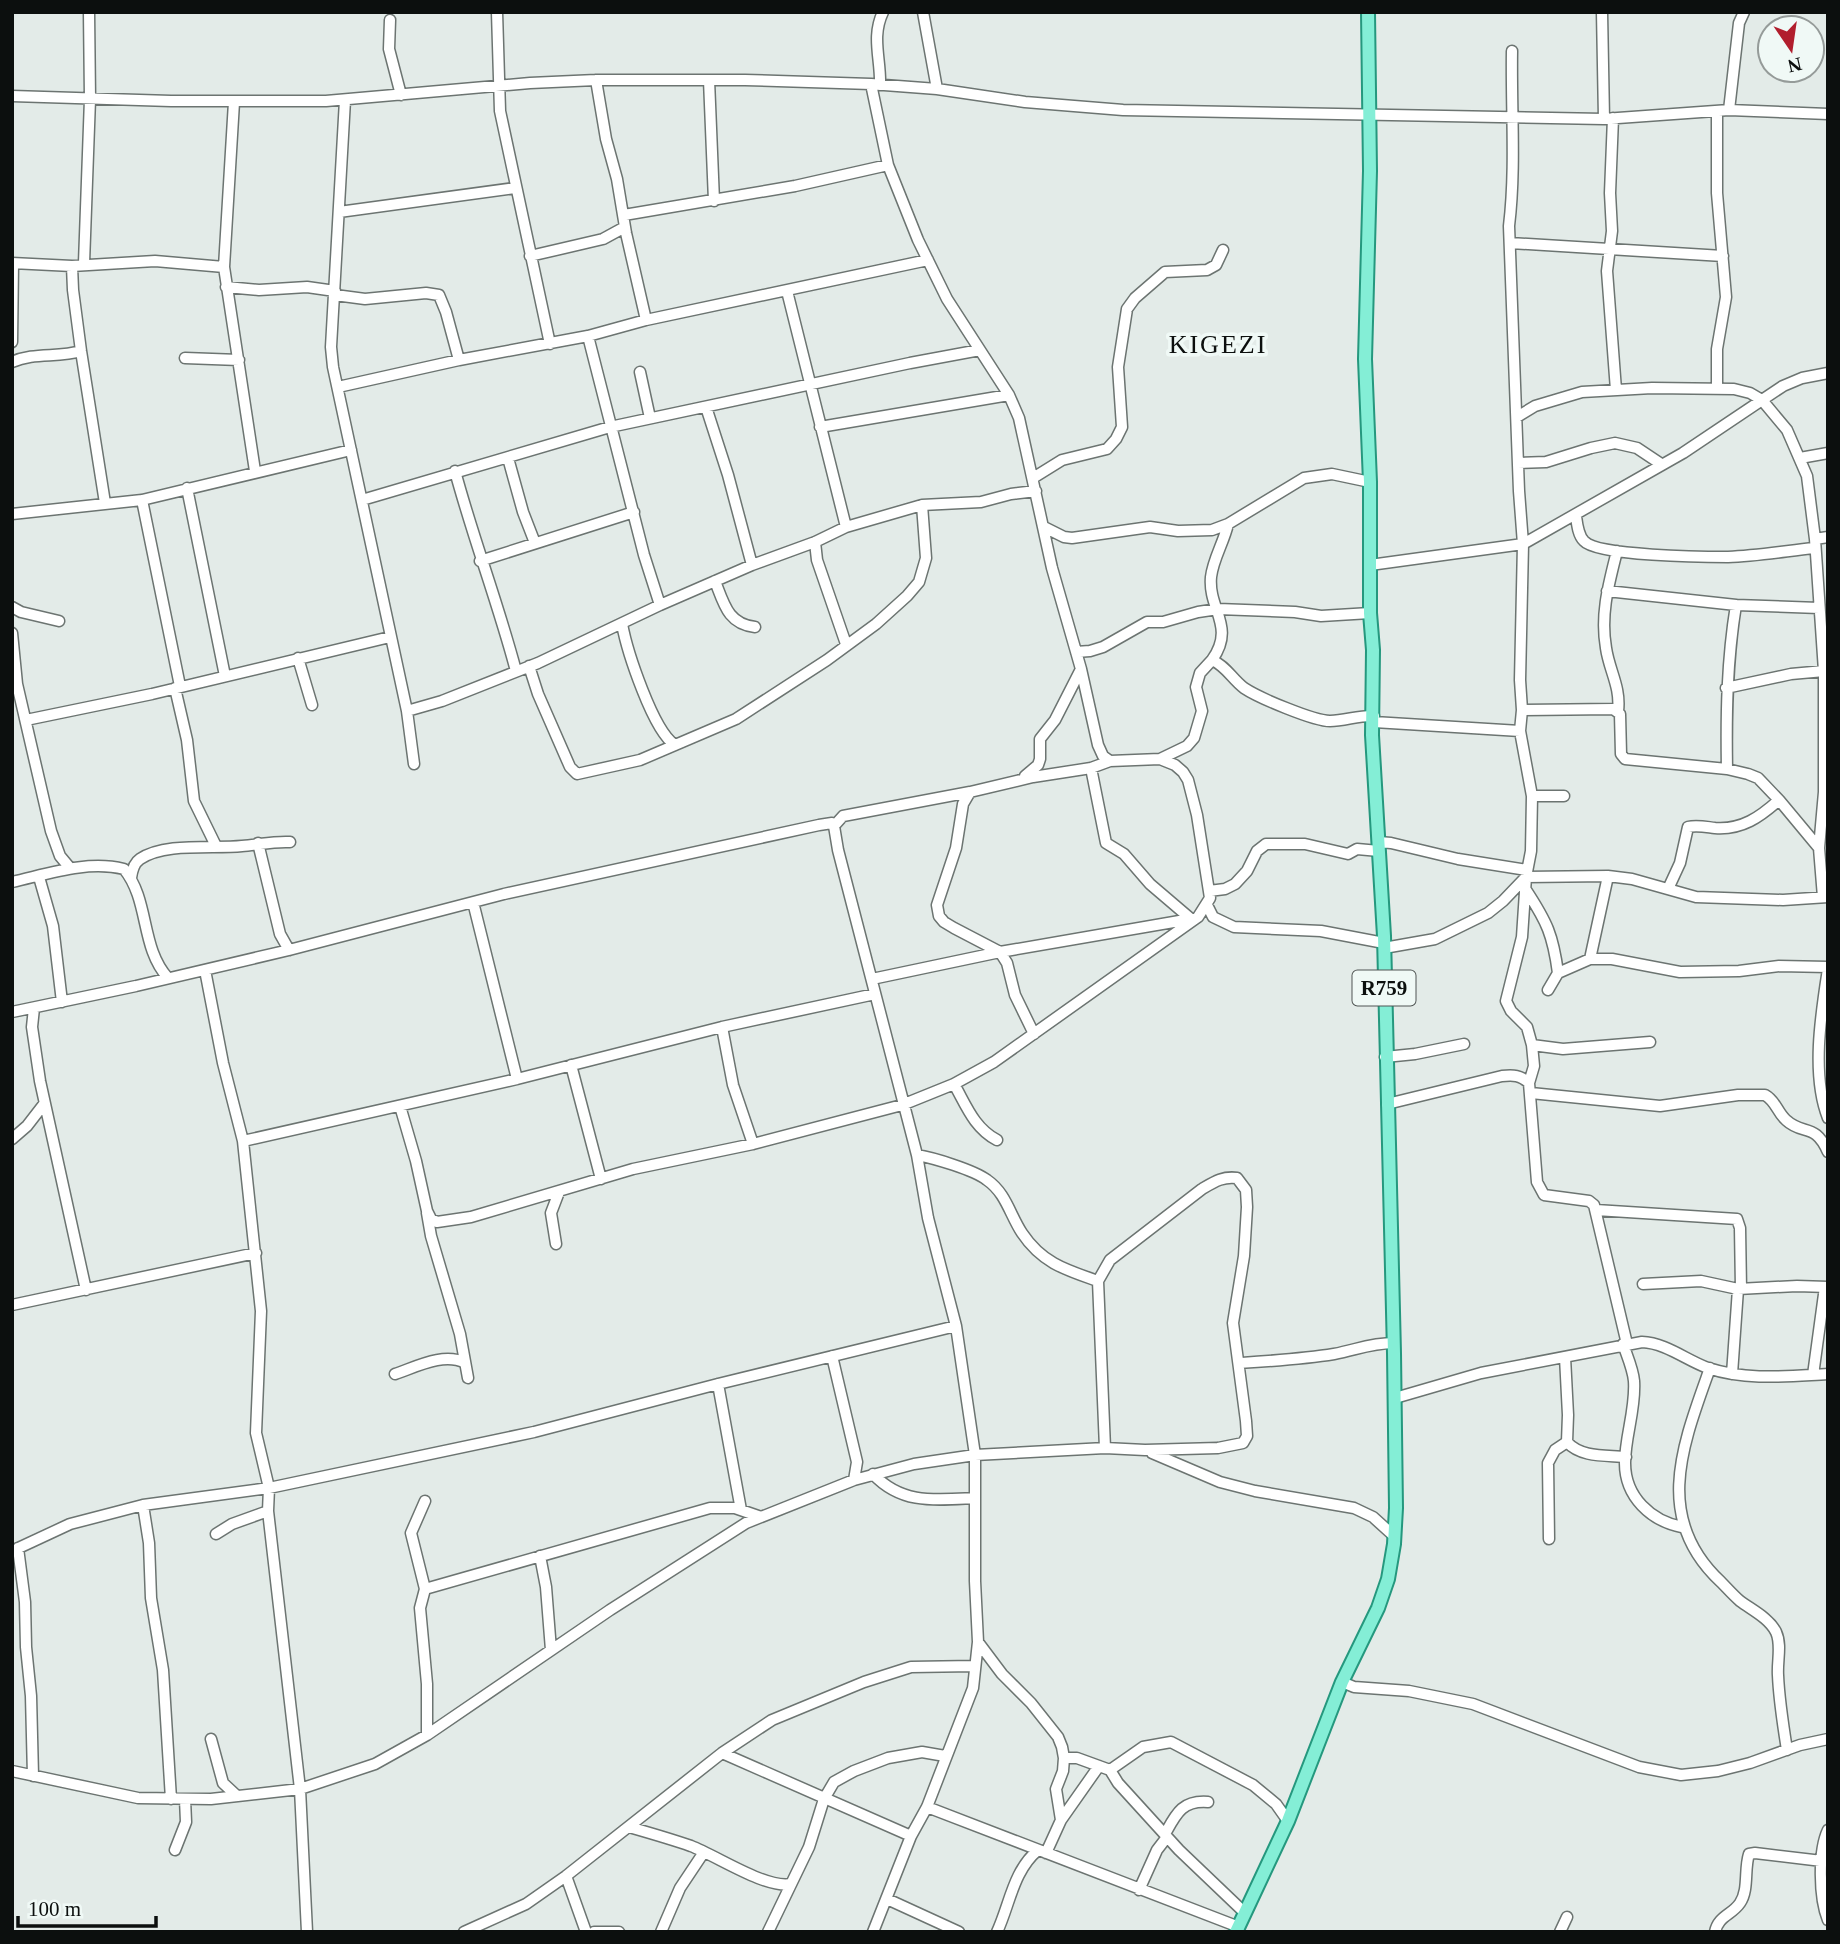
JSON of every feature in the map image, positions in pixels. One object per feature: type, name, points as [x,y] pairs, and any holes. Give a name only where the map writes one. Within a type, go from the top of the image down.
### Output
[{"type":"main road","name":"R759","points":[[1238,1930],[1288,1821],[1342,1682],[1378,1608],[1388,1579],[1394,1536],[1394,1343],[1384,945],[1372,734],[1374,719],[1370,613],[1370,482],[1365,359],[1368,12]]},
{"type":"street","points":[[84,263],[90,99],[89,12]]},
{"type":"street","points":[[497,12],[500,111],[550,344]]},
{"type":"street","points":[[883,12],[876,30],[875,46],[879,60],[875,84],[888,165],[947,299],[1009,395],[1019,418],[1052,568],[1081,669],[1098,745],[1103,756],[1110,761]]},
{"type":"street","points":[[923,12],[937,89]]},
{"type":"street","points":[[1602,12],[1609,118],[1612,231],[1608,289],[1616,390]]},
{"type":"street","points":[[1729,110],[1739,23],[1744,12]]},
{"type":"street","points":[[390,20],[389,48],[401,95]]},
{"type":"street","points":[[1512,51],[1513,191],[1510,243],[1523,544],[1520,731],[1532,796],[1531,851],[1522,937],[1506,1001],[1511,1012],[1527,1027],[1532,1045],[1534,1066],[1530,1088],[1538,1188],[1551,1198],[1589,1201],[1596,1210],[1634,1380],[1626,1457],[1627,1479],[1635,1499],[1644,1509],[1659,1520],[1682,1527]]},
{"type":"street","points":[[12,96],[234,102],[345,100],[498,85],[596,80],[709,80],[875,84],[937,89],[1025,102],[1123,110],[1609,118],[1729,110],[1828,114]]},
{"type":"street","points":[[596,80],[606,139],[646,320]]},
{"type":"street","points":[[709,80],[713,201]]},
{"type":"street","points":[[345,100],[331,347],[407,711],[414,764]]},
{"type":"street","points":[[234,102],[224,267],[255,471]]},
{"type":"street","points":[[1717,111],[1717,193],[1721,212],[1726,298],[1717,349],[1717,389]]},
{"type":"street","points":[[624,215],[713,201],[888,165]]},
{"type":"street","points":[[339,212],[516,188]]},
{"type":"street","points":[[530,256],[603,239],[625,227]]},
{"type":"street","points":[[1510,243],[1723,256]]},
{"type":"street","points":[[1033,478],[1062,460],[1107,449],[1116,439],[1122,427],[1118,367],[1127,309],[1135,298],[1164,272],[1208,270],[1216,265],[1223,250]]},
{"type":"street","points":[[338,387],[459,360],[588,336],[646,320],[928,260]]},
{"type":"street","points":[[12,342],[13,263],[72,265],[155,261],[224,267]]},
{"type":"street","points":[[72,265],[81,351],[105,503]]},
{"type":"street","points":[[226,287],[252,290],[307,287],[365,299],[426,293],[439,295],[459,360]]},
{"type":"street","points":[[787,291],[846,527]]},
{"type":"street","points":[[588,336],[660,605]]},
{"type":"street","points":[[362,500],[610,426],[980,350]]},
{"type":"street","points":[[12,362],[28,356],[61,356],[81,351]]},
{"type":"street","points":[[185,358],[239,360]]},
{"type":"street","points":[[639,372],[650,418]]},
{"type":"street","points":[[1370,565],[1523,544],[1576,516],[1727,425],[1783,386],[1802,378],[1828,373]]},
{"type":"street","points":[[1209,891],[1225,889],[1235,884],[1247,871],[1253,856],[1266,844],[1306,844],[1348,853],[1391,843],[1527,873],[1632,879],[1696,897],[1826,897],[1819,848],[1825,759],[1825,664],[1821,603],[1810,492],[1800,458],[1780,419],[1762,400],[1750,393],[1734,389],[1573,393],[1535,406],[1517,417]]},
{"type":"street","points":[[820,427],[1009,395]]},
{"type":"street","points":[[706,407],[728,475],[752,565]]},
{"type":"street","points":[[1518,463],[1546,461],[1615,443],[1637,448],[1661,464]]},
{"type":"street","points":[[12,514],[142,500],[351,450]]},
{"type":"street","points":[[1800,458],[1828,453]]},
{"type":"street","points":[[508,458],[535,543]]},
{"type":"street","points":[[455,471],[516,671]]},
{"type":"street","points":[[1044,527],[1072,538],[1150,527],[1178,531],[1213,530],[1228,524],[1304,478],[1332,474],[1370,482]]},
{"type":"street","points":[[187,488],[225,676]]},
{"type":"street","points":[[407,711],[442,701],[529,666],[660,605],[846,527],[922,505],[981,502],[1036,491]]},
{"type":"street","points":[[142,500],[178,687],[194,801],[216,846]]},
{"type":"street","points":[[529,666],[538,694],[570,767],[577,774],[640,760],[736,719],[827,660],[880,621],[919,582],[926,558],[922,505]]},
{"type":"street","points":[[481,561],[634,512]]},
{"type":"street","points":[[1576,516],[1578,529],[1585,543],[1591,546],[1661,555],[1730,557],[1814,543],[1828,537]]},
{"type":"street","points":[[834,826],[844,816],[970,792],[1019,779],[1091,768],[1110,761],[1160,759],[1187,746],[1194,738],[1202,711],[1196,687],[1200,673],[1212,660],[1223,633],[1218,609],[1213,602],[1212,572],[1224,543],[1228,524]]},
{"type":"street","points":[[815,542],[817,560],[846,644]]},
{"type":"street","points":[[1617,551],[1607,591],[1603,627],[1607,656],[1619,694],[1621,754],[1625,759],[1727,769],[1758,778],[1819,848]]},
{"type":"street","points":[[715,581],[732,617],[738,623],[755,627]]},
{"type":"street","points":[[1607,591],[1736,605],[1821,603]]},
{"type":"street","points":[[1727,769],[1728,650],[1736,605]]},
{"type":"street","points":[[12,607],[59,621]]},
{"type":"street","points":[[1076,652],[1103,647],[1147,622],[1163,622],[1218,609],[1295,612],[1321,616],[1370,613]]},
{"type":"street","points":[[622,624],[630,658],[639,680],[665,736],[675,745]]},
{"type":"street","points":[[12,633],[17,684],[51,831],[59,855],[70,868]]},
{"type":"street","points":[[26,720],[390,637]]},
{"type":"street","points":[[298,658],[312,705]]},
{"type":"street","points":[[1212,660],[1230,671],[1244,687],[1312,719],[1335,722],[1359,715],[1374,719],[1520,731]]},
{"type":"street","points":[[1726,688],[1825,664]]},
{"type":"street","points":[[1019,779],[1038,765],[1040,739],[1055,720],[1081,669]]},
{"type":"street","points":[[1522,710],[1618,711]]},
{"type":"street","points":[[872,979],[1000,952],[1198,916],[1207,905],[1209,891],[1197,815],[1188,780],[1183,772],[1175,765],[1160,759]]},
{"type":"street","points":[[1091,768],[1106,842],[1124,854],[1150,884],[1191,919]]},
{"type":"street","points":[[970,792],[963,804],[956,848],[937,905],[939,916],[944,922],[1000,952],[1007,963],[1014,995],[1034,1034]]},
{"type":"street","points":[[1532,796],[1564,796]]},
{"type":"street","points":[[1668,889],[1679,863],[1688,827],[1695,825],[1723,828],[1750,823],[1779,800]]},
{"type":"street","points":[[12,1012],[289,950],[473,902],[832,823],[902,1105],[917,1154],[928,1218],[956,1326],[975,1455],[978,1642],[974,1688],[873,1932]]},
{"type":"street","points":[[131,878],[135,864],[149,855],[179,849],[290,842]]},
{"type":"street","points":[[258,843],[281,934],[289,950]]},
{"type":"street","points":[[43,876],[56,867],[59,855]]},
{"type":"street","points":[[12,882],[70,868],[98,865],[124,869],[136,886],[153,956],[168,978]]},
{"type":"street","points":[[1207,905],[1213,917],[1234,927],[1321,931],[1384,945],[1420,942],[1449,932],[1488,913],[1503,901],[1527,873]]},
{"type":"street","points":[[43,876],[53,926],[62,1002]]},
{"type":"street","points":[[1590,959],[1608,876]]},
{"type":"street","points":[[1526,889],[1548,924],[1558,973]]},
{"type":"street","points":[[473,902],[517,1079]]},
{"type":"street","points":[[427,1211],[431,1219],[437,1222],[447,1221],[512,1206],[633,1169],[752,1144],[902,1105],[954,1084],[994,1062],[1180,930],[1191,919]]},
{"type":"street","points":[[1548,990],[1558,973],[1590,959],[1612,959],[1680,972],[1739,971],[1769,967],[1828,968],[1822,1010],[1819,1087],[1828,1118]]},
{"type":"street","points":[[205,970],[223,1063],[243,1141],[256,1253],[261,1311],[256,1433],[269,1488],[268,1511],[300,1789],[307,1932]]},
{"type":"street","points":[[243,1141],[517,1079],[722,1027],[875,994]]},
{"type":"street","points":[[34,1008],[32,1027],[44,1104],[86,1290]]},
{"type":"street","points":[[722,1027],[733,1085],[752,1144]]},
{"type":"street","points":[[1532,1045],[1563,1049],[1650,1042]]},
{"type":"street","points":[[1385,1057],[1464,1044]]},
{"type":"street","points":[[571,1065],[601,1179]]},
{"type":"street","points":[[1387,1104],[1515,1074],[1522,1077],[1530,1088],[1660,1106],[1765,1094],[1786,1120],[1817,1134],[1827,1146]]},
{"type":"street","points":[[954,1084],[977,1125],[996,1140]]},
{"type":"street","points":[[12,1139],[44,1104]]},
{"type":"street","points":[[400,1106],[416,1161],[429,1228],[460,1334],[468,1378]]},
{"type":"street","points":[[917,1154],[989,1181],[1005,1198],[1023,1234],[1041,1253],[1056,1266],[1098,1280]]},
{"type":"street","points":[[12,1772],[138,1798],[185,1799],[300,1789],[375,1764],[427,1735],[699,1551],[746,1523],[854,1480],[914,1464],[975,1455],[1105,1448],[1218,1448],[1243,1443],[1247,1436],[1247,1421],[1233,1323],[1244,1256],[1247,1207],[1246,1190],[1237,1178],[1218,1180],[1202,1189],[1110,1260],[1098,1280],[1105,1448]]},
{"type":"street","points":[[556,1244],[551,1213],[559,1192]]},
{"type":"street","points":[[1596,1210],[1737,1219],[1740,1228],[1740,1289],[1731,1374]]},
{"type":"street","points":[[12,1305],[256,1253]]},
{"type":"street","points":[[1643,1284],[1700,1281],[1740,1289],[1827,1287],[1813,1375]]},
{"type":"street","points":[[33,1776],[25,1602],[15,1549],[70,1524],[143,1505],[269,1488],[534,1432],[956,1326]]},
{"type":"street","points":[[1395,1398],[1481,1373],[1625,1344],[1654,1342],[1710,1368],[1731,1374],[1776,1377],[1828,1374]]},
{"type":"street","points":[[1240,1363],[1303,1358],[1338,1353],[1373,1343],[1394,1343]]},
{"type":"street","points":[[832,1356],[857,1462],[854,1480]]},
{"type":"street","points":[[1565,1357],[1569,1415],[1567,1443]]},
{"type":"street","points":[[394,1374],[444,1359],[465,1363]]},
{"type":"street","points":[[1710,1368],[1683,1450],[1680,1514],[1682,1527],[1702,1563],[1741,1601],[1773,1626],[1777,1635],[1777,1676],[1787,1750]]},
{"type":"street","points":[[718,1384],[735,1489],[741,1510]]},
{"type":"street","points":[[1567,1443],[1577,1451],[1626,1457]]},
{"type":"street","points":[[1549,1539],[1548,1463],[1555,1450],[1567,1443]]},
{"type":"street","points":[[1145,1450],[1220,1482],[1255,1491],[1354,1508],[1373,1517],[1394,1536]]},
{"type":"street","points":[[873,1474],[899,1494],[916,1499],[975,1498]]},
{"type":"street","points":[[425,1501],[411,1533],[425,1588],[420,1608],[427,1684],[427,1735]]},
{"type":"street","points":[[143,1505],[149,1543],[151,1598],[163,1670],[171,1799]]},
{"type":"street","points":[[425,1588],[693,1511],[717,1507],[741,1510],[761,1517]]},
{"type":"street","points":[[216,1534],[232,1524],[268,1511]]},
{"type":"street","points":[[540,1556],[546,1587],[551,1650]]},
{"type":"street","points":[[978,1642],[1002,1674],[1031,1703],[1058,1737],[1064,1758],[1056,1789],[1061,1820]]},
{"type":"street","points":[[464,1932],[484,1928],[526,1904],[566,1876],[722,1753],[772,1720],[864,1682],[911,1667],[974,1666]]},
{"type":"street","points":[[1342,1682],[1354,1687],[1409,1692],[1474,1704],[1639,1767],[1681,1775],[1729,1769],[1828,1739]]},
{"type":"street","points":[[211,1738],[223,1783],[237,1796]]},
{"type":"street","points":[[997,1932],[1015,1882],[1028,1860],[1042,1851],[1061,1820],[1105,1768],[1143,1747],[1171,1742],[1253,1785],[1276,1804],[1288,1821]]},
{"type":"street","points":[[768,1932],[808,1847],[824,1799],[834,1782],[854,1770],[888,1758],[922,1752],[945,1756]]},
{"type":"street","points":[[722,1753],[911,1836]]},
{"type":"street","points":[[1064,1758],[1077,1758],[1105,1768],[1166,1835],[1245,1913]]},
{"type":"street","points":[[175,1850],[186,1822],[185,1799]]},
{"type":"street","points":[[1139,1890],[1177,1812],[1193,1803],[1208,1802]]},
{"type":"street","points":[[927,1807],[1139,1890],[1224,1920],[1238,1930]]},
{"type":"street","points":[[629,1827],[704,1852],[768,1882],[791,1884]]},
{"type":"street","points":[[1828,1830],[1822,1861],[1824,1909],[1828,1920]]},
{"type":"street","points":[[661,1932],[680,1888],[704,1852]]},
{"type":"street","points":[[1715,1932],[1718,1922],[1740,1904],[1744,1896],[1749,1854],[1822,1861]]},
{"type":"street","points":[[566,1876],[586,1932]]},
{"type":"street","points":[[887,1899],[958,1932]]},
{"type":"street","points":[[1560,1932],[1567,1917]]},
{"type":"street","points":[[594,1932],[619,1932]]},
{"type":"district","name":"KIGEZI","points":[[1218,344]]}]
